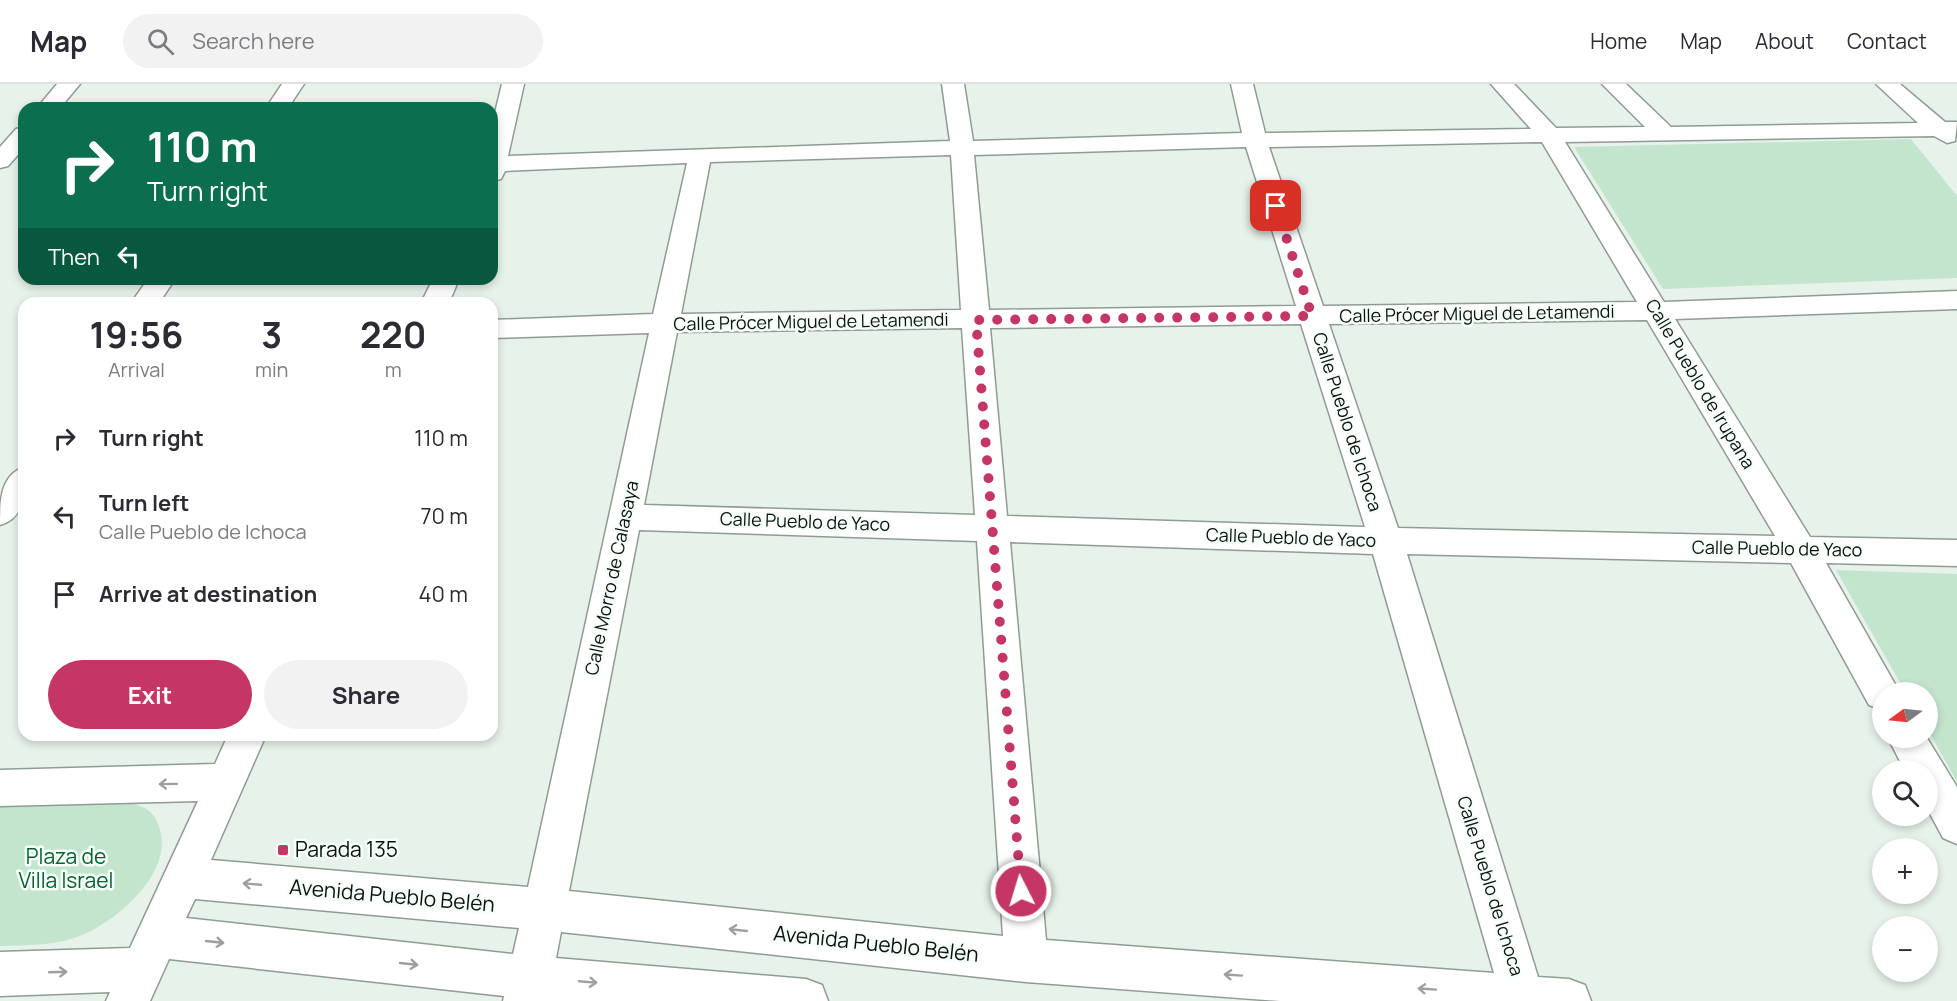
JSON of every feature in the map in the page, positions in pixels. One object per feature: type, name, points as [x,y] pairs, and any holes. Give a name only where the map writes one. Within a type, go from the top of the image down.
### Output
[{"type":"street","points":[[53,102],[69,84]]},
{"type":"street","points":[[281,102],[293,84]]},
{"type":"street","points":[[498,150],[513,84]]},
{"type":"street","points":[[953,84],[962,147],[1026,960]]},
{"type":"street","name":"Calle Pueblo de Ichoca","points":[[1242,84],[1255,140],[1386,541],[1524,999]]},
{"type":"street","name":"Calle Pueblo de Irupana","points":[[1502,84],[1550,136],[1800,549],[1875,682]]},
{"type":"street","points":[[1612,84],[1667,135]]},
{"type":"street","points":[[1887,84],[1948,129],[1957,146]]},
{"type":"street","points":[[498,167],[700,155],[962,147],[1948,129]]},
{"type":"street","points":[[0,161],[18,141]]},
{"type":"street","name":"Calle Morro de Calasaya","points":[[527,989],[700,155]]},
{"type":"street","points":[[0,167],[18,166]]},
{"type":"street","name":"Calle Prócer Miguel de Letamendi","points":[[498,329],[665,323],[1656,311],[1957,300]]},
{"type":"street","points":[[0,513],[18,487]]},
{"type":"street","name":"Calle Pueblo de Yaco","points":[[624,517],[1386,541],[1957,553]]},
{"type":"street","points":[[142,969],[244,741]]},
{"type":"street","points":[[0,788],[226,782]]},
{"type":"street","points":[[1938,791],[1957,825]]},
{"type":"street","name":"Avenida Pueblo Belén","points":[[183,878],[543,909],[1026,960],[1569,1001]]},
{"type":"street","points":[[0,974],[142,969],[806,1001]]},
{"type":"green space","points":[[1911,139],[1957,196],[1957,278],[1663,289],[1574,147]]},
{"type":"green space","points":[[1836,570],[1957,574],[1957,782],[1938,748],[1938,682],[1900,682]]},
{"type":"green space","name":"Plaza de Villa Israel","points":[[131,803],[151,812],[161,834],[161,850],[157,866],[136,897],[107,922],[77,937],[49,944],[0,946],[0,805]]},
{"type":"place","name":"Parada 135","points":[[283,850]]},
{"type":"route","points":[[1021,891],[976,320],[1312,316],[1276,206]]}]
